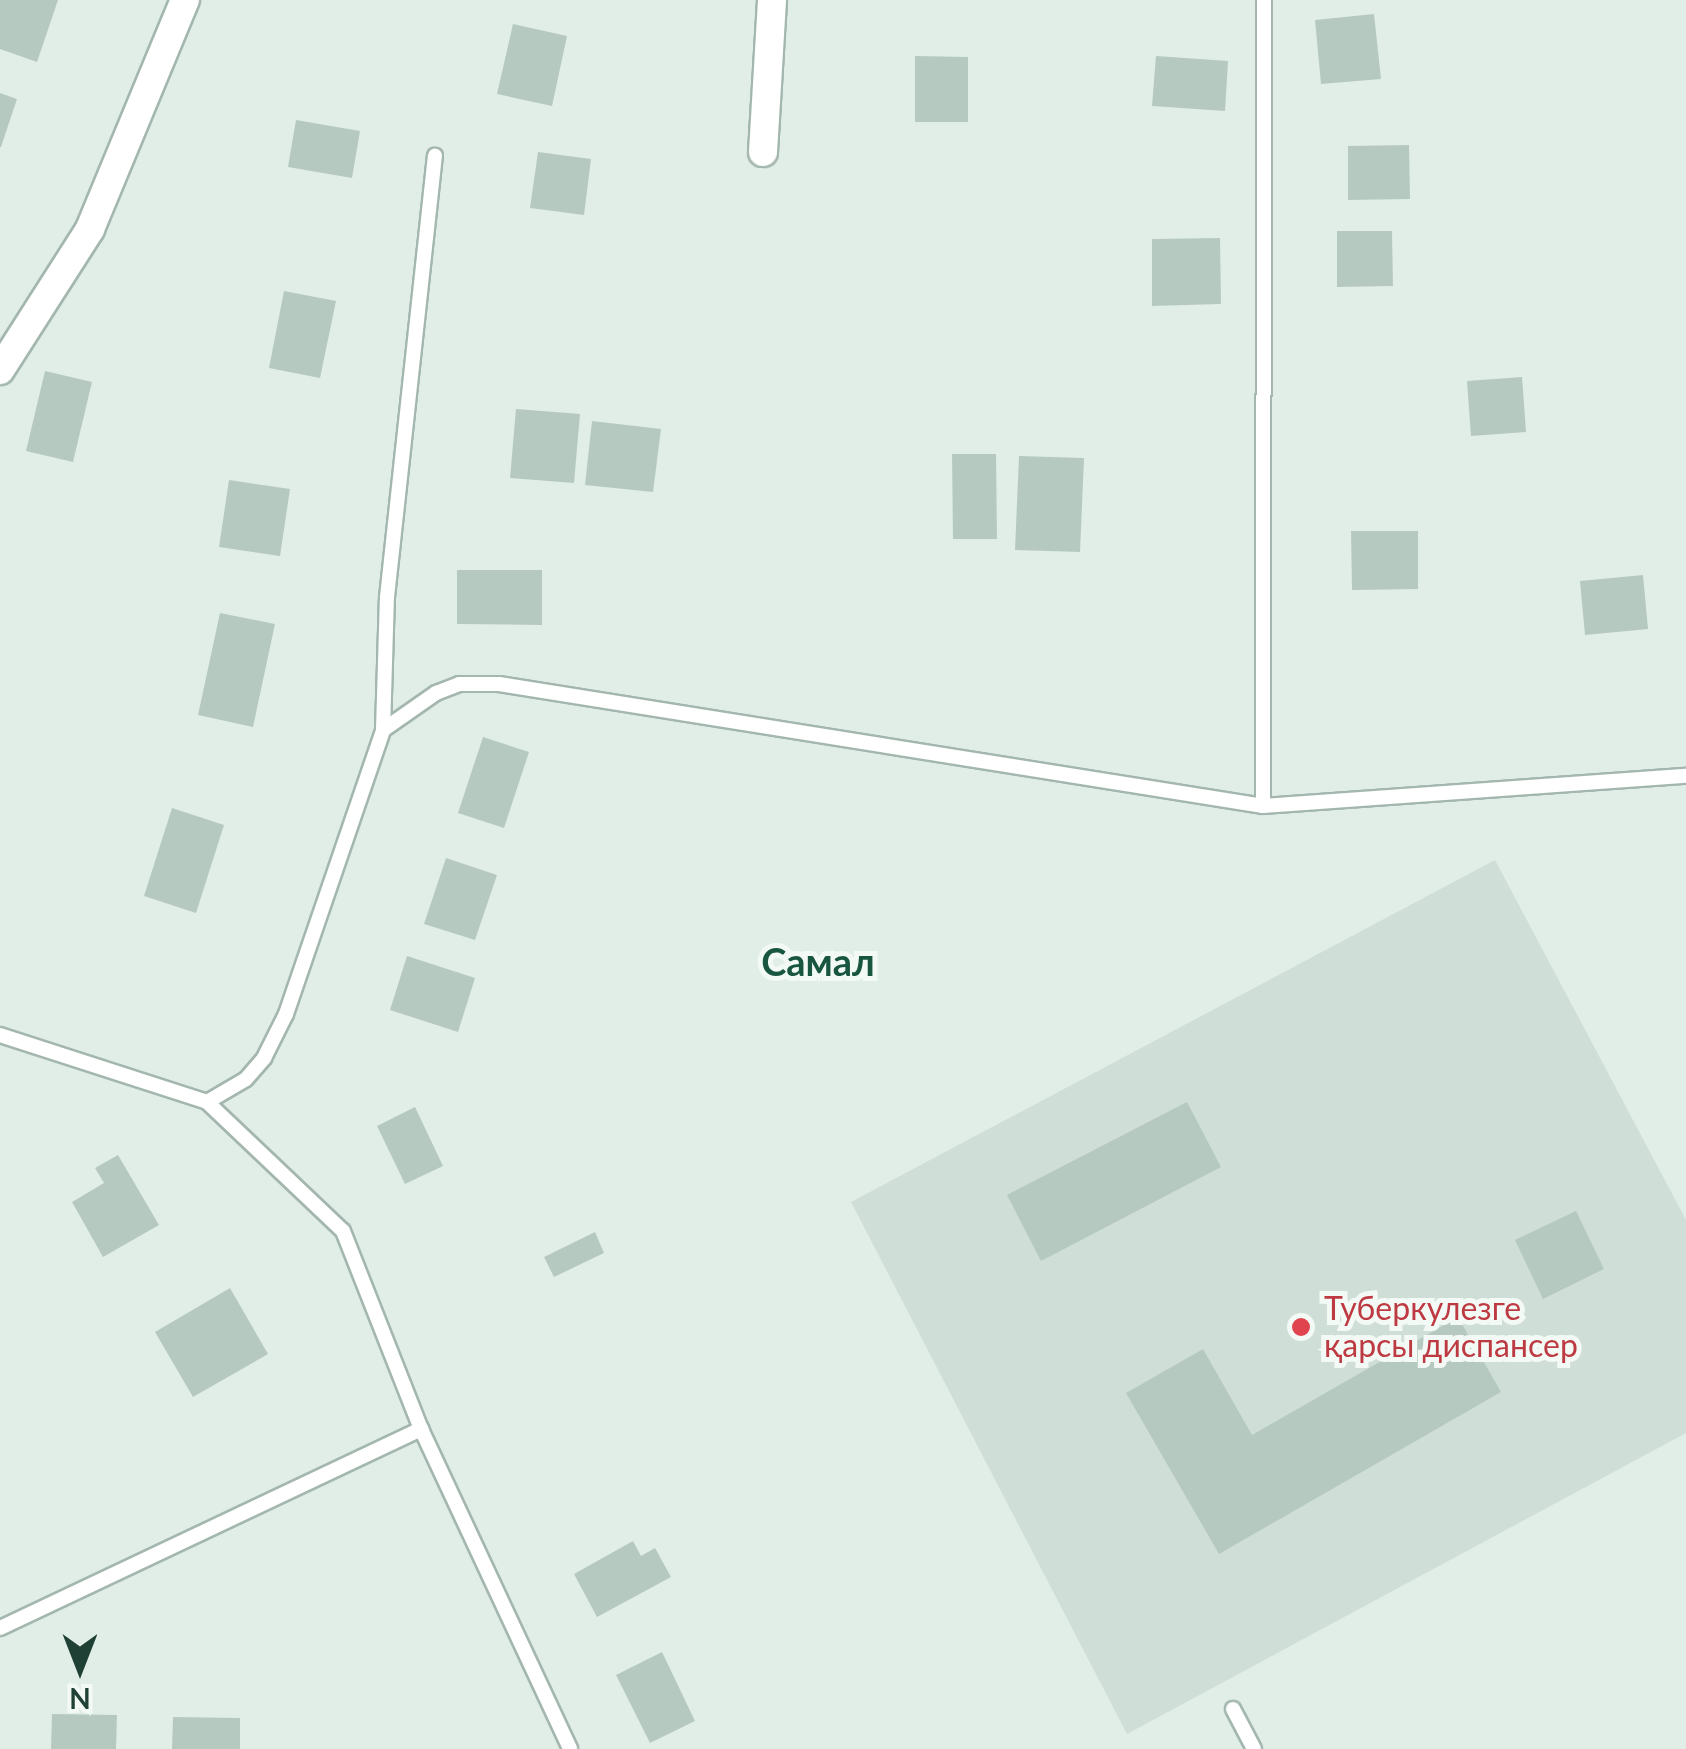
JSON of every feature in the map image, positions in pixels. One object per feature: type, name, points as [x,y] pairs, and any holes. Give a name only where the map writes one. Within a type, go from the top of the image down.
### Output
[{"type":"street","points":[[0,370],[90,230],[185,0]]},
{"type":"street","points":[[763,152],[772,0]]},
{"type":"lane","points":[[1264,0],[1264,806]]},
{"type":"lane","points":[[207,1102],[246,1078],[264,1058],[286,1014],[383,730],[387,597],[435,156]]},
{"type":"lane","points":[[383,730],[436,692],[459,684],[499,684],[1264,806],[1686,776]]},
{"type":"lane","points":[[0,1035],[207,1102],[343,1231],[422,1429],[570,1749]]},
{"type":"lane","points":[[0,1628],[422,1429]]},
{"type":"lane","points":[[1233,1710],[1254,1749]]},
{"type":"shaded area","name":"Туберкулезге қарсы диспансер","points":[[1495,860],[1686,1220],[1686,1433],[1127,1734],[851,1202]]},
{"type":"building","points":[[0,0],[58,0],[37,62],[0,49]]},
{"type":"building","points":[[1374,14],[1381,79],[1321,84],[1315,20]]},
{"type":"building","points":[[513,24],[567,36],[552,106],[497,94]]},
{"type":"building","points":[[915,56],[968,57],[968,122],[915,122]]},
{"type":"building","points":[[1156,56],[1228,61],[1225,111],[1152,106]]},
{"type":"building","points":[[0,93],[17,99],[1,147],[0,147]]},
{"type":"building","points":[[296,120],[360,131],[352,178],[288,167]]},
{"type":"building","points":[[1409,145],[1410,199],[1348,200],[1348,146]]},
{"type":"building","points":[[538,152],[591,159],[584,215],[530,208]]},
{"type":"building","points":[[1337,231],[1392,231],[1393,286],[1337,287]]},
{"type":"building","points":[[1220,238],[1221,304],[1152,306],[1152,239]]},
{"type":"building","points":[[284,291],[336,301],[320,378],[269,368]]},
{"type":"building","points":[[45,371],[92,382],[73,462],[26,451]]},
{"type":"building","points":[[1522,377],[1526,432],[1471,436],[1467,381]]},
{"type":"building","points":[[516,409],[580,414],[574,483],[510,478]]},
{"type":"building","points":[[592,421],[661,429],[653,492],[585,485]]},
{"type":"building","points":[[952,454],[996,454],[997,539],[953,539]]},
{"type":"building","points":[[1019,456],[1084,458],[1080,552],[1015,550]]},
{"type":"building","points":[[229,480],[290,489],[280,556],[219,547]]},
{"type":"building","points":[[1351,531],[1418,531],[1418,589],[1352,590]]},
{"type":"building","points":[[457,570],[542,570],[542,625],[457,624]]},
{"type":"building","points":[[1643,575],[1648,629],[1585,635],[1580,581]]},
{"type":"building","points":[[220,613],[275,624],[253,727],[198,715]]},
{"type":"building","points":[[483,737],[529,752],[504,828],[458,813]]},
{"type":"building","points":[[172,808],[224,825],[196,913],[144,896]]},
{"type":"building","points":[[446,858],[497,875],[475,940],[424,924]]},
{"type":"building","points":[[407,956],[475,978],[458,1032],[390,1010]]},
{"type":"building","points":[[1187,1102],[1221,1167],[1041,1261],[1007,1195]]},
{"type":"building","points":[[415,1107],[443,1166],[405,1184],[377,1126]]},
{"type":"building","points":[[118,1155],[159,1225],[103,1257],[72,1202],[104,1183],[95,1168]]},
{"type":"building","points":[[1576,1211],[1604,1269],[1543,1299],[1515,1240]]},
{"type":"building","points":[[595,1232],[604,1253],[554,1277],[544,1257]]},
{"type":"building","points":[[230,1288],[268,1354],[193,1397],[155,1332]]},
{"type":"building","points":[[1458,1317],[1501,1392],[1219,1554],[1126,1393],[1203,1349],[1252,1435]]},
{"type":"building","points":[[633,1541],[641,1556],[655,1548],[671,1577],[597,1617],[574,1574]]},
{"type":"building","points":[[662,1652],[695,1721],[650,1743],[616,1675]]},
{"type":"building","points":[[52,1714],[117,1715],[116,1749],[51,1749]]},
{"type":"building","points":[[173,1717],[240,1718],[240,1749],[172,1749]]},
{"type":"place","name":"Туберкулезге қарсы диспансер","points":[[1301,1327]]},
{"type":"district","name":"Самал","points":[[818,962]]}]
